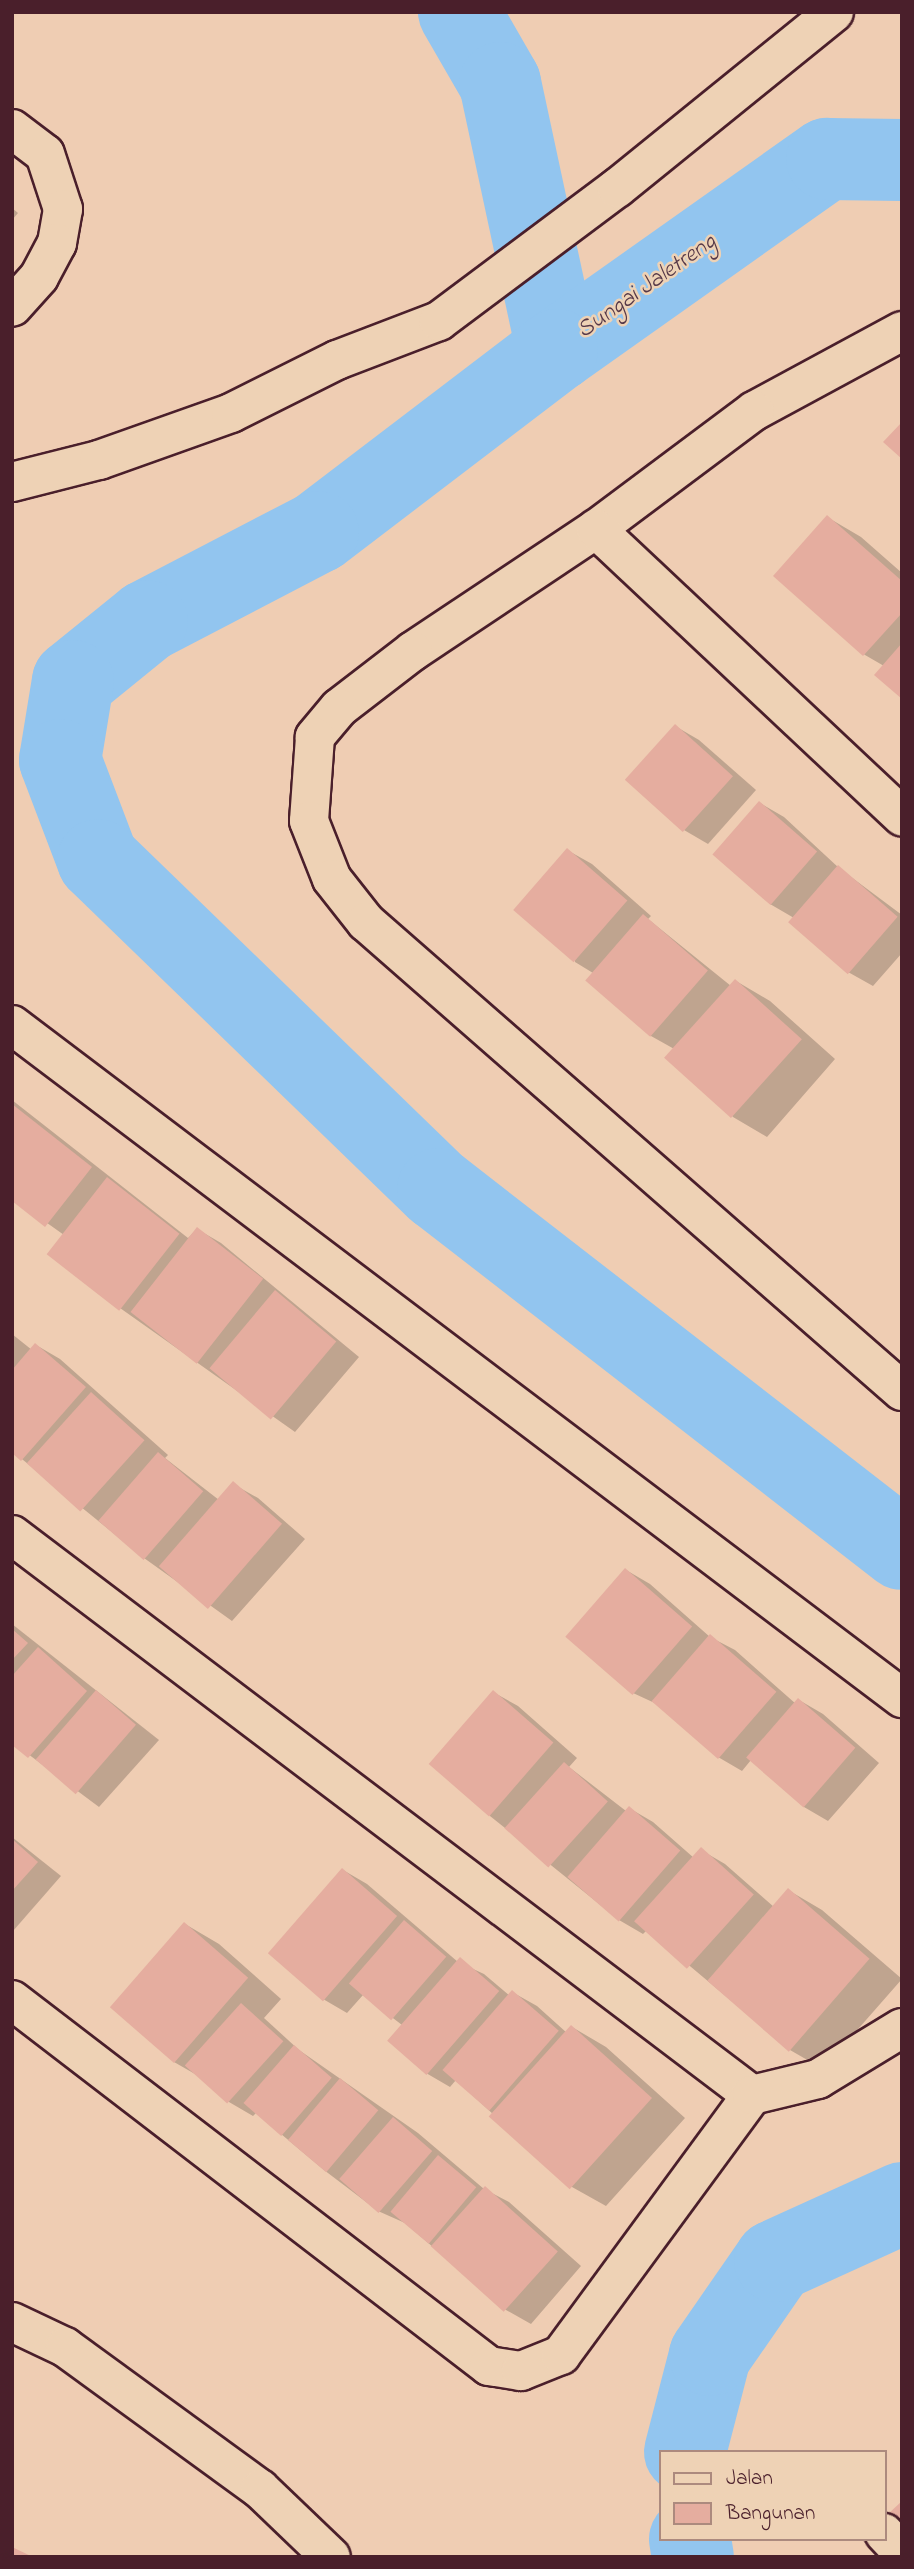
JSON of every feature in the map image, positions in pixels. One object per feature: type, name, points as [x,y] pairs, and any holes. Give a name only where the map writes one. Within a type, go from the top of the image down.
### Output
[{"type":"street","points":[[12,482],[99,460],[231,413],[337,360],[439,321],[617,188],[834,12]]},
{"type":"street","points":[[12,129],[45,154],[63,209],[57,243],[45,266],[12,307]]},
{"type":"street","points":[[902,331],[754,411],[596,529],[413,651],[339,708],[315,737],[309,821],[317,849],[332,879],[366,922],[902,1391]]},
{"type":"street","points":[[596,529],[902,816]]},
{"type":"street","points":[[12,1025],[902,1698]]},
{"type":"street","points":[[12,1535],[752,2095]]},
{"type":"street","points":[[12,2000],[489,2366],[522,2371],[561,2355],[752,2095],[818,2079],[902,2028]]},
{"type":"street","points":[[12,2322],[65,2347],[260,2489],[331,2557]]},
{"type":"street","points":[[886,2535],[902,2552]]},
{"type":"building","points":[[902,422],[902,459],[883,442]]},
{"type":"building","points":[[827,515],[902,581],[902,613],[863,656],[773,576]]},
{"type":"building","points":[[902,643],[902,699],[874,675]]},
{"type":"building","points":[[675,724],[733,776],[683,832],[625,780]]},
{"type":"building","points":[[759,801],[817,852],[771,905],[712,855]]},
{"type":"building","points":[[567,848],[627,900],[574,962],[513,910]]},
{"type":"building","points":[[838,865],[898,917],[848,974],[788,922]]},
{"type":"building","points":[[643,914],[708,970],[650,1037],[585,980]]},
{"type":"building","points":[[735,979],[802,1039],[731,1118],[664,1058]]},
{"type":"building","points":[[12,1104],[92,1167],[45,1227],[12,1201]]},
{"type":"building","points":[[107,1177],[179,1234],[119,1311],[47,1254]]},
{"type":"building","points":[[197,1227],[263,1279],[197,1364],[131,1312]]},
{"type":"building","points":[[275,1290],[336,1341],[271,1420],[209,1368]]},
{"type":"building","points":[[35,1343],[86,1387],[21,1461],[12,1453],[12,1370]]},
{"type":"building","points":[[91,1392],[145,1440],[80,1512],[27,1463]]},
{"type":"building","points":[[158,1452],[203,1491],[144,1560],[98,1521]]},
{"type":"building","points":[[233,1481],[282,1524],[208,1609],[159,1566]]},
{"type":"building","points":[[625,1568],[692,1626],[632,1695],[565,1637]]},
{"type":"building","points":[[12,1629],[28,1643],[12,1660]]},
{"type":"building","points":[[710,1634],[776,1692],[718,1759],[652,1701]]},
{"type":"building","points":[[38,1647],[87,1691],[28,1758],[12,1745],[12,1676]]},
{"type":"building","points":[[96,1690],[136,1725],[76,1794],[36,1759]]},
{"type":"building","points":[[493,1690],[553,1742],[489,1816],[429,1764]]},
{"type":"building","points":[[798,1698],[855,1748],[804,1807],[746,1758]]},
{"type":"building","points":[[564,1762],[608,1801],[548,1868],[504,1828]]},
{"type":"building","points":[[629,1806],[680,1851],[619,1922],[567,1877]]},
{"type":"building","points":[[12,1839],[38,1862],[12,1891]]},
{"type":"building","points":[[701,1847],[754,1895],[687,1969],[634,1921]]},
{"type":"building","points":[[342,1868],[397,1916],[323,2001],[268,1953]]},
{"type":"building","points":[[788,1888],[870,1959],[789,2052],[707,1981]]},
{"type":"building","points":[[404,1920],[446,1957],[391,2020],[349,1983]]},
{"type":"building","points":[[184,1922],[248,1978],[174,2063],[110,2007]]},
{"type":"building","points":[[460,1957],[499,1991],[426,2075],[387,2041]]},
{"type":"building","points":[[512,1990],[559,2031],[489,2111],[442,2070]]},
{"type":"building","points":[[241,2003],[283,2041],[227,2104],[185,2065]]},
{"type":"building","points":[[571,2025],[652,2098],[570,2189],[489,2116]]},
{"type":"building","points":[[294,2045],[332,2078],[281,2136],[243,2103]]},
{"type":"building","points":[[340,2078],[378,2110],[326,2172],[288,2140]]},
{"type":"building","points":[[393,2117],[432,2151],[378,2213],[339,2179]]},
{"type":"building","points":[[438,2155],[476,2187],[429,2244],[390,2212]]},
{"type":"building","points":[[485,2186],[558,2252],[504,2312],[431,2246]]},
{"type":"building","points":[[902,2501],[902,2529],[888,2514]]},
{"type":"building","points":[[12,2547],[33,2557],[12,2557]]},
{"type":"waterway","name":"Sungai Jaletreng","points":[[459,12],[500,83],[557,350],[827,159],[902,160]]},
{"type":"waterway","points":[[557,350],[318,532],[147,621],[73,681],[60,760],[98,860],[438,1189],[902,1549]]},
{"type":"waterway","points":[[686,2450],[710,2355],[775,2261],[902,2203]]},
{"type":"waterway","points":[[690,2541],[693,2557]]}]
